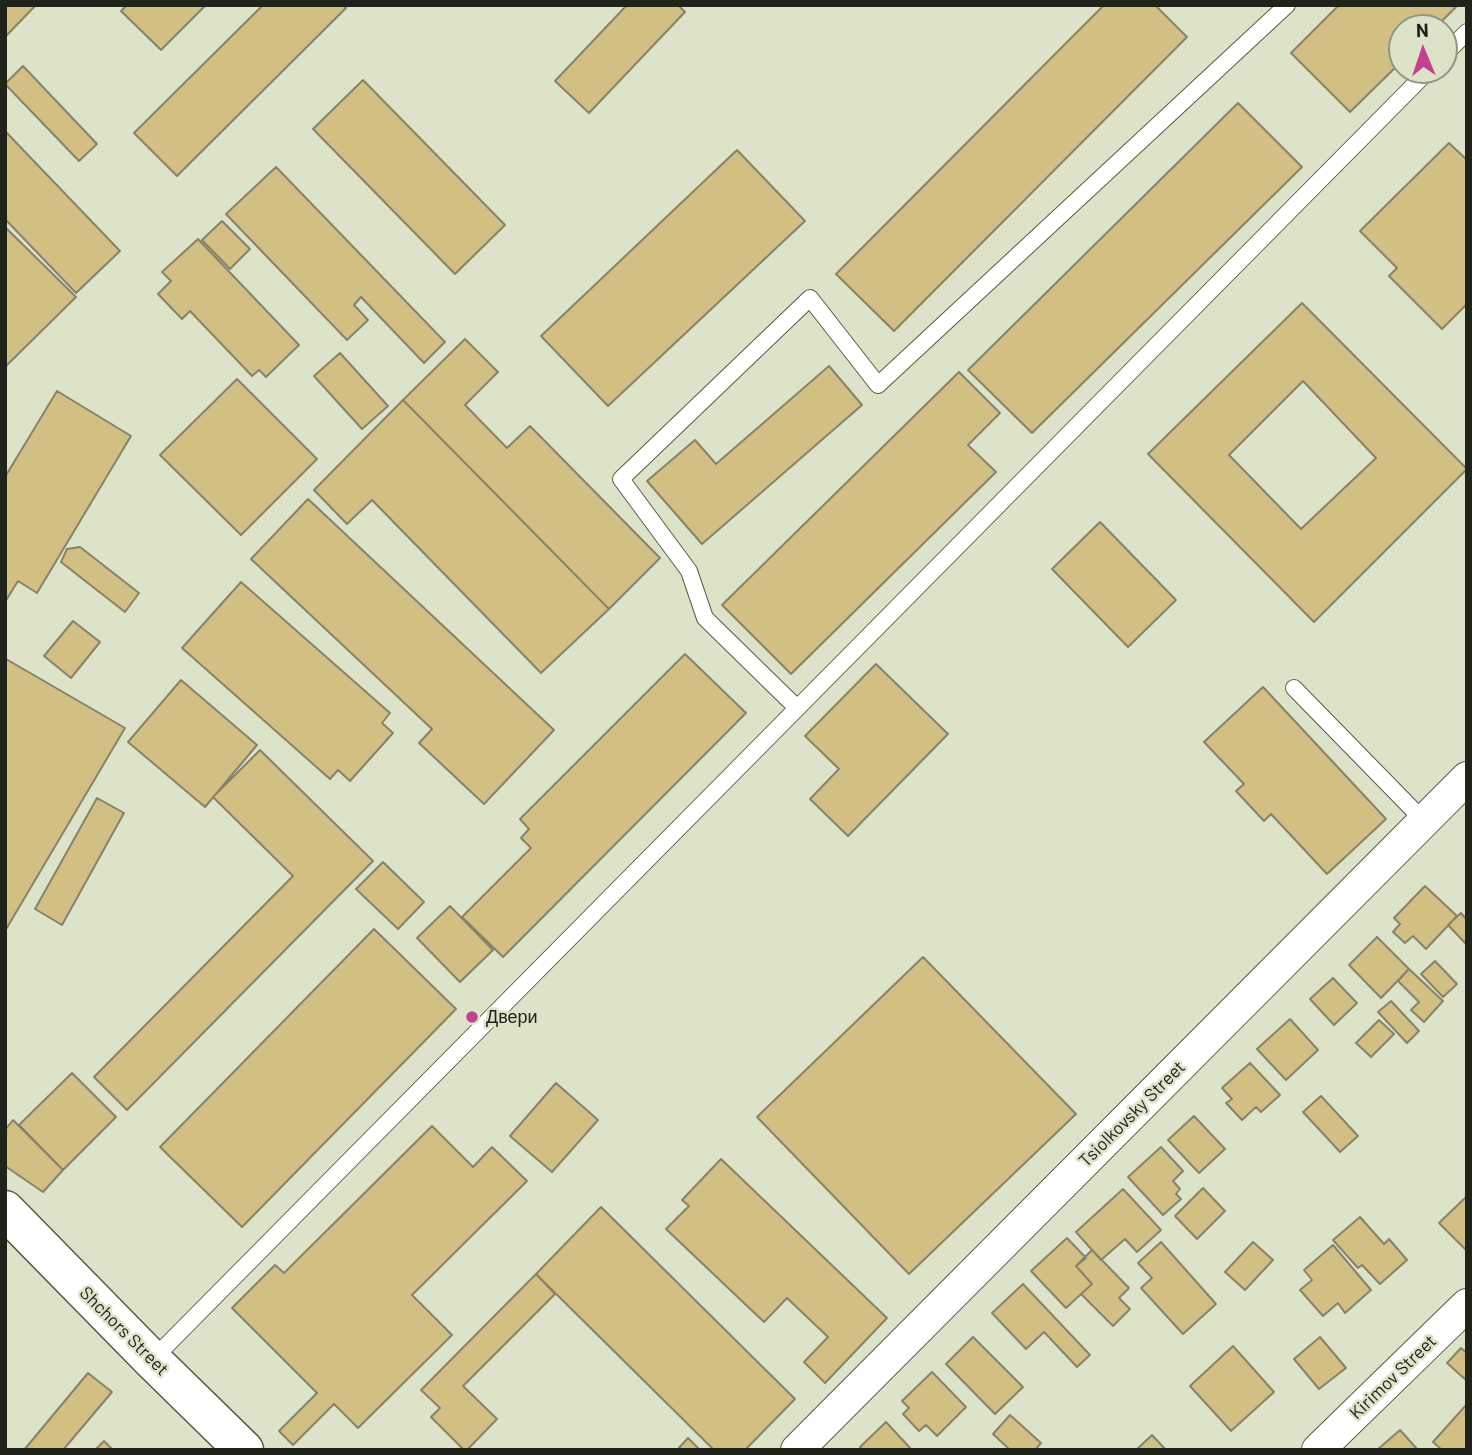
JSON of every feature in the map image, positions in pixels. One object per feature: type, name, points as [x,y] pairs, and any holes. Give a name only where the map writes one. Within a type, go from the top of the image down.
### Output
[{"type":"street","name":"Tsiolkovsky Street","points":[[797,1450],[1467,778]]},
{"type":"street","name":"Shchors Street","points":[[5,1209],[244,1450]]},
{"type":"street","name":"Kirimov Street","points":[[1318,1450],[1467,1305]]},
{"type":"lane","points":[[797,708],[705,618],[689,571],[621,479],[810,298],[878,385],[1287,5]]},
{"type":"lane","points":[[152,1360],[1415,84]]},
{"type":"lane","points":[[1294,688],[1424,821]]},
{"type":"building","points":[[5,5],[36,5],[5,37]]},
{"type":"building","points":[[127,5],[206,5],[161,50],[121,11]]},
{"type":"building","points":[[263,5],[343,5],[346,8],[177,176],[134,133]]},
{"type":"building","points":[[627,5],[678,5],[685,12],[589,113],[555,81]]},
{"type":"building","points":[[1104,5],[1155,5],[1187,37],[894,331],[836,274]]},
{"type":"building","points":[[1339,5],[1458,5],[1449,14],[1388,14],[1388,75],[1350,112],[1291,53]]},
{"type":"building","points":[[23,66],[97,144],[79,161],[5,84]]},
{"type":"building","points":[[363,80],[505,225],[455,274],[313,129]]},
{"type":"building","points":[[1238,103],[1302,167],[1032,433],[968,370]]},
{"type":"building","points":[[5,131],[120,251],[76,293],[5,219]]},
{"type":"building","points":[[1449,143],[1467,160],[1467,304],[1442,329],[1389,276],[1397,268],[1360,231]]},
{"type":"building","points":[[737,150],[805,221],[608,406],[541,336]]},
{"type":"building","points":[[276,167],[445,342],[424,363],[361,297],[354,305],[368,320],[347,340],[226,214]]},
{"type":"building","points":[[222,221],[250,249],[230,269],[202,240]]},
{"type":"building","points":[[5,227],[76,297],[5,367]]},
{"type":"building","points":[[198,239],[299,345],[266,377],[259,370],[252,376],[190,311],[182,319],[158,294],[171,281],[162,272]]},
{"type":"building","points":[[1302,303],[1467,469],[1314,622],[1148,454]],"holes":[[[1303,381],[1376,458],[1301,529],[1229,455]]]},
{"type":"building","points":[[465,339],[498,372],[465,405],[507,448],[530,426],[660,558],[609,609],[403,400]]},
{"type":"building","points":[[340,353],[388,406],[362,429],[314,376]]},
{"type":"building","points":[[829,366],[862,405],[702,544],[647,481],[695,440],[716,464]]},
{"type":"building","points":[[959,372],[1000,413],[968,445],[996,472],[791,674],[722,605]]},
{"type":"building","points":[[237,379],[317,459],[241,535],[160,455]]},
{"type":"building","points":[[57,391],[131,436],[37,593],[18,581],[5,602],[5,477]]},
{"type":"building","points":[[403,400],[609,609],[541,673],[372,500],[347,524],[314,490]]},
{"type":"building","points":[[308,499],[554,730],[484,804],[419,743],[432,729],[251,559]]},
{"type":"building","points":[[1100,522],[1176,600],[1128,647],[1052,569]]},
{"type":"building","points":[[80,547],[139,593],[125,612],[61,562],[67,549]]},
{"type":"building","points":[[241,582],[390,713],[382,723],[393,733],[350,781],[338,770],[330,779],[182,648]]},
{"type":"building","points":[[73,621],[100,642],[71,678],[44,656]]},
{"type":"building","points":[[685,654],[746,713],[503,957],[462,917],[531,848],[521,838],[529,829],[520,819]]},
{"type":"building","points":[[6,659],[125,728],[5,931],[5,661]]},
{"type":"building","points":[[876,664],[948,734],[848,836],[810,799],[839,769],[805,736]]},
{"type":"building","points":[[181,680],[257,745],[205,807],[128,742]]},
{"type":"building","points":[[1263,687],[1386,819],[1327,874],[1271,814],[1264,821],[1236,791],[1244,784],[1204,742]]},
{"type":"building","points":[[260,750],[373,861],[127,1110],[94,1077],[293,876],[213,797]]},
{"type":"building","points":[[97,798],[124,813],[62,925],[35,909]]},
{"type":"building","points":[[383,862],[424,902],[398,929],[356,889]]},
{"type":"building","points":[[1425,886],[1457,916],[1426,949],[1413,936],[1405,943],[1393,932],[1400,924],[1394,918]]},
{"type":"building","points":[[450,906],[493,950],[460,982],[417,938]]},
{"type":"building","points":[[1461,913],[1467,920],[1467,945],[1448,925]]},
{"type":"building","points":[[374,929],[456,1009],[242,1227],[160,1147]]},
{"type":"building","points":[[1377,937],[1409,969],[1381,998],[1349,965]]},
{"type":"building","points":[[923,957],[1076,1114],[909,1274],[757,1117]]},
{"type":"building","points":[[1435,961],[1457,984],[1443,997],[1421,974]]},
{"type":"building","points":[[1409,969],[1443,1001],[1424,1022],[1411,1010],[1419,1002],[1398,981]]},
{"type":"building","points":[[1333,978],[1357,1003],[1334,1025],[1310,999]]},
{"type":"building","points":[[1391,1001],[1419,1031],[1407,1043],[1378,1012]]},
{"type":"building","points":[[1290,1019],[1318,1050],[1286,1080],[1257,1049]]},
{"type":"building","points":[[1379,1020],[1394,1034],[1371,1057],[1356,1043]]},
{"type":"building","points":[[1250,1063],[1280,1095],[1261,1112],[1256,1107],[1242,1120],[1226,1103],[1232,1099],[1222,1088]]},
{"type":"building","points":[[72,1073],[116,1117],[63,1170],[19,1125]]},
{"type":"building","points":[[556,1083],[598,1120],[552,1172],[510,1136]]},
{"type":"building","points":[[1321,1096],[1358,1136],[1340,1152],[1303,1112]]},
{"type":"building","points":[[1194,1116],[1225,1149],[1199,1173],[1168,1140]]},
{"type":"building","points":[[13,1120],[63,1170],[43,1192],[5,1166],[5,1130]]},
{"type":"building","points":[[432,1126],[473,1167],[492,1147],[527,1181],[412,1295],[452,1335],[358,1428],[334,1404],[293,1445],[279,1431],[317,1393],[232,1308],[275,1265],[284,1273]]},
{"type":"building","points":[[1161,1147],[1183,1171],[1173,1181],[1180,1189],[1176,1194],[1181,1199],[1163,1215],[1128,1177]]},
{"type":"building","points":[[721,1159],[887,1318],[825,1383],[804,1362],[828,1337],[787,1298],[764,1322],[666,1229],[689,1206],[682,1200]]},
{"type":"building","points":[[1203,1188],[1225,1211],[1197,1239],[1175,1216]]},
{"type":"building","points":[[1123,1189],[1161,1230],[1137,1252],[1125,1239],[1101,1260],[1076,1232]]},
{"type":"building","points":[[1467,1196],[1467,1251],[1439,1223]]},
{"type":"building","points":[[601,1207],[795,1399],[745,1450],[714,1450],[536,1274]]},
{"type":"building","points":[[1360,1217],[1384,1244],[1389,1239],[1407,1260],[1380,1284],[1362,1265],[1358,1268],[1333,1240]]},
{"type":"building","points":[[1067,1238],[1086,1258],[1076,1266],[1092,1284],[1066,1308],[1031,1271]]},
{"type":"building","points":[[1161,1242],[1216,1304],[1183,1334],[1141,1288],[1152,1278],[1138,1263]]},
{"type":"building","points":[[1253,1242],[1273,1260],[1245,1290],[1225,1272]]},
{"type":"building","points":[[1333,1245],[1371,1290],[1345,1313],[1338,1303],[1323,1316],[1300,1290],[1312,1280],[1304,1270]]},
{"type":"building","points":[[1092,1250],[1129,1288],[1119,1298],[1130,1309],[1113,1326],[1081,1294],[1092,1284],[1076,1266]]},
{"type":"building","points":[[536,1274],[555,1294],[463,1386],[497,1419],[464,1450],[431,1417],[440,1408],[421,1390]]},
{"type":"building","points":[[1023,1284],[1090,1355],[1077,1367],[1044,1332],[1026,1349],[992,1313]]},
{"type":"building","points":[[973,1337],[1023,1387],[995,1414],[946,1364]]},
{"type":"building","points":[[1320,1337],[1346,1368],[1319,1389],[1294,1359]]},
{"type":"building","points":[[1233,1346],[1274,1392],[1231,1431],[1190,1386]]},
{"type":"building","points":[[1461,1348],[1467,1353],[1467,1381],[1447,1363]]},
{"type":"building","points":[[932,1372],[966,1407],[937,1436],[926,1425],[919,1431],[903,1414],[909,1408],[902,1401]]},
{"type":"building","points":[[88,1373],[112,1392],[63,1450],[24,1450]]},
{"type":"building","points":[[1467,1404],[1467,1450],[1442,1450],[1433,1442]]},
{"type":"building","points":[[1010,1415],[1041,1443],[1035,1450],[1010,1450],[993,1434]]},
{"type":"building","points":[[886,1422],[912,1450],[863,1450],[860,1447]]},
{"type":"building","points":[[1400,1430],[1418,1450],[1377,1450]]},
{"type":"building","points":[[1152,1435],[1166,1450],[1136,1450]]},
{"type":"building","points":[[688,1438],[700,1450],[677,1450]]},
{"type":"building","points":[[104,1441],[113,1450],[95,1450]]},
{"type":"place","name":"Двери","points":[[472,1017]]}]
